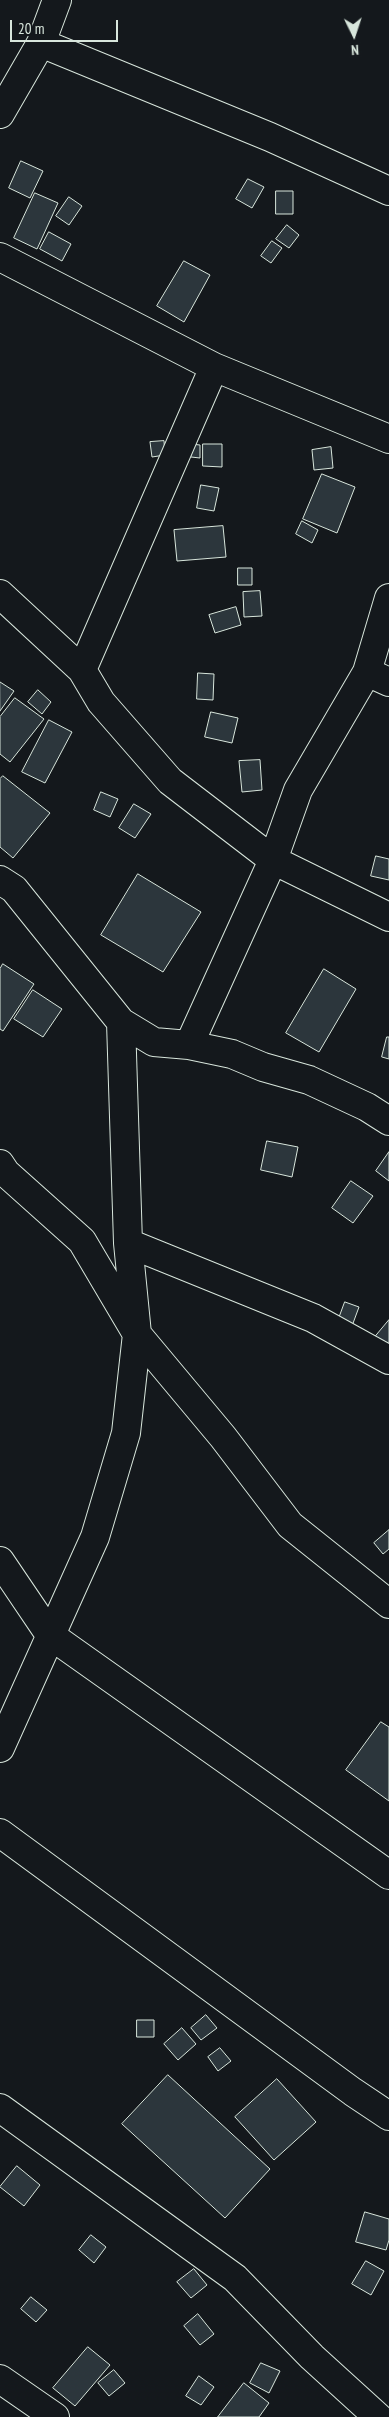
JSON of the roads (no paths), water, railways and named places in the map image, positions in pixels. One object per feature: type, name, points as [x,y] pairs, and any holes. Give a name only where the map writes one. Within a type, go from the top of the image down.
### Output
[{"type":"street","points":[[0,114],[41,43],[57,0]]},
{"type":"street","points":[[41,43],[270,137],[389,190]]},
{"type":"street","points":[[0,257],[214,367],[389,439]]},
{"type":"street","points":[[82,670],[214,367]]},
{"type":"street","points":[[0,594],[82,670],[101,702],[170,781],[273,860],[389,917]]},
{"type":"street","points":[[189,1045],[273,860],[298,790],[378,677],[389,598]]},
{"type":"street","points":[[0,880],[14,890],[121,1022],[154,1042],[189,1045],[232,1054],[263,1068],[309,1080],[367,1107],[389,1121]]},
{"type":"street","points":[[0,1748],[94,1537],[126,1433],[137,1334],[128,1243],[121,1022]]},
{"type":"street","points":[[0,1164],[6,1173],[82,1241],[137,1334],[223,1437],[290,1525],[389,1604]]},
{"type":"street","points":[[128,1243],[313,1318],[389,1360]]},
{"type":"street","points":[[0,1562],[50,1635],[389,1875]]},
{"type":"street","points":[[0,1833],[353,2092],[389,2116]]},
{"type":"street","points":[[0,2108],[235,2278],[312,2357],[378,2417]]},
{"type":"street","points":[[0,2379],[55,2417]]}]
